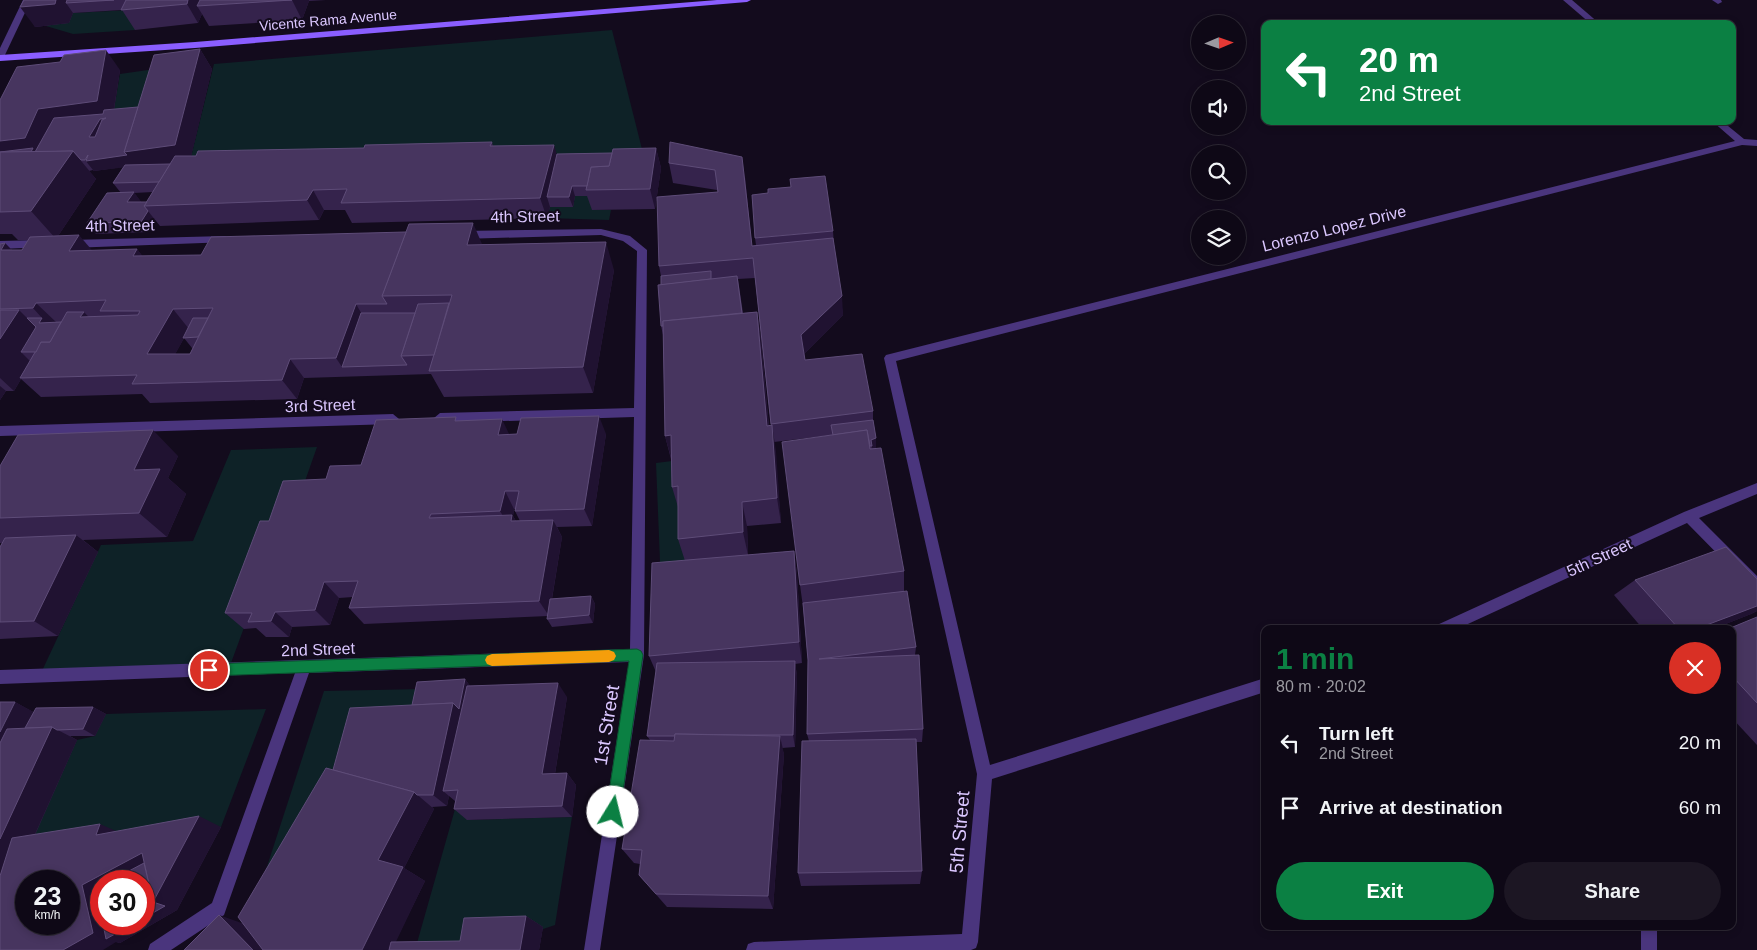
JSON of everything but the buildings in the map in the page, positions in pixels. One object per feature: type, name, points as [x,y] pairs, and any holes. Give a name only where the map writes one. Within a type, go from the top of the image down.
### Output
[{"type":"main road","name":"Vicente Rama Avenue","points":[[0,58],[195,45],[747,0]]},
{"type":"street","points":[[0,58],[27,0]]},
{"type":"street","points":[[1567,0],[1591,20]]},
{"type":"street","points":[[1721,125],[1742,142]]},
{"type":"street","name":"Lorenzo Lopez Drive","points":[[985,774],[890,358],[1742,142],[1757,143]]},
{"type":"street","name":"4th Street","points":[[454,236],[601,232],[626,238],[642,250],[637,655]]},
{"type":"street","name":"4th Street","points":[[0,245],[237,240]]},
{"type":"street","points":[[423,418],[640,412]]},
{"type":"street","name":"3rd Street","points":[[0,431],[404,419]]},
{"type":"street","name":"5th Street","points":[[1454,625],[1689,516],[1757,488]]},
{"type":"street","points":[[1689,516],[1757,585]]},
{"type":"street","name":"2nd Street","points":[[0,677],[637,655]]},
{"type":"street","name":"1st Street","points":[[592,950],[637,655]]},
{"type":"street","points":[[156,950],[218,908],[304,667]]},
{"type":"street","name":"5th Street","points":[[754,950],[972,946],[985,774],[1261,686]]},
{"type":"street","points":[[1649,930],[1649,950]]},
{"type":"green space","points":[[147,0],[135,30],[73,34],[46,26],[73,13],[131,10]]},
{"type":"green space","points":[[612,30],[646,165],[189,165],[214,64]]},
{"type":"green space","points":[[169,67],[156,115],[112,121],[120,74]]},
{"type":"green space","points":[[575,196],[595,196],[592,210],[611,210],[609,220],[547,218],[550,207]]},
{"type":"green space","points":[[317,447],[285,538],[277,538],[231,663],[41,673],[101,545],[193,541],[231,450]]},
{"type":"green space","points":[[672,461],[686,562],[661,586],[656,463]]},
{"type":"green space","points":[[424,689],[417,719],[261,885],[324,691]]},
{"type":"green space","points":[[266,709],[221,827],[28,850],[77,740],[95,736],[106,714]]},
{"type":"green space","points":[[457,802],[468,820],[572,817],[555,925],[480,950],[415,950]]},
{"type":"slow traffic","points":[[492,660],[609,656]]},
{"type":"route","points":[[209,670],[637,655],[613,812]]}]
